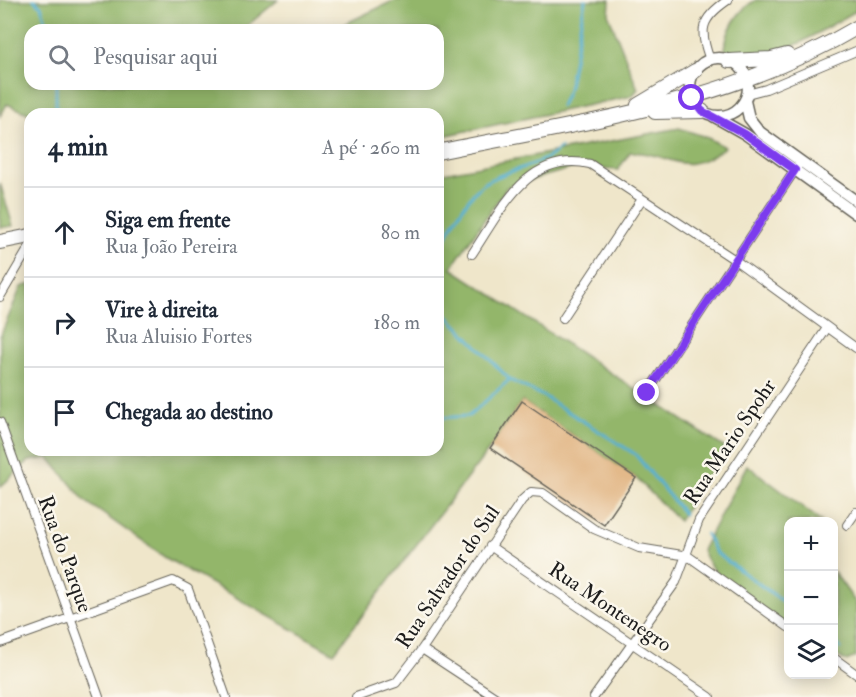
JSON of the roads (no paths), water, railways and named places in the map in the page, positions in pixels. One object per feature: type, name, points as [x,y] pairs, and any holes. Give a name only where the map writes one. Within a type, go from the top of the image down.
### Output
[{"type":"main road","points":[[444,151],[692,98],[746,79],[830,44],[856,28]]},
{"type":"main road","points":[[729,61],[771,59],[830,44]]},
{"type":"main road","points":[[626,112],[695,71]]},
{"type":"main road","points":[[626,112],[706,113]]},
{"type":"main road","points":[[0,242],[24,237]]},
{"type":"street","points":[[710,60],[702,36],[704,25],[713,11],[728,0]]},
{"type":"street","points":[[706,113],[723,116],[736,111],[746,98],[856,51]]},
{"type":"street","points":[[846,56],[856,62]]},
{"type":"street","points":[[856,201],[798,166],[745,134],[706,113],[692,98],[691,80],[695,71],[710,60],[729,61],[737,65],[746,79],[746,98],[755,128],[798,166],[856,214]]},
{"type":"street","points":[[472,254],[521,182],[539,170],[576,161],[590,164],[735,260],[856,348]]},
{"type":"street","points":[[647,393],[798,166]]},
{"type":"street","points":[[563,318],[642,199]]},
{"type":"street","points":[[0,297],[4,280],[24,254]]},
{"type":"street","name":"Rua Mario Spohr","points":[[594,697],[676,582],[688,556],[699,520],[827,328]]},
{"type":"street","name":"Rua do Parque","points":[[0,422],[99,697]]},
{"type":"street","name":"Rua Salvador do Sul","points":[[356,697],[396,683],[422,649],[522,500],[531,492],[543,493],[594,529],[639,548],[688,556]]},
{"type":"street","points":[[848,525],[856,512]]},
{"type":"street","name":"Rua Montenegro","points":[[490,546],[710,697]]},
{"type":"street","points":[[688,556],[786,625]]},
{"type":"street","points":[[0,643],[173,581],[188,589],[226,697]]},
{"type":"street","points":[[422,649],[495,697]]},
{"type":"street","points":[[838,661],[856,674]]},
{"type":"waterway","points":[[34,0],[41,6],[47,24]]},
{"type":"waterway","points":[[561,106],[568,90],[585,0]]},
{"type":"waterway","points":[[56,90],[56,108]]},
{"type":"waterway","points":[[444,242],[457,216],[485,183],[543,160],[560,148]]},
{"type":"waterway","points":[[444,312],[510,380],[543,396],[635,454],[684,514]]},
{"type":"waterway","points":[[444,418],[469,416],[509,380]]},
{"type":"waterway","points":[[706,534],[716,553],[784,602]]}]
